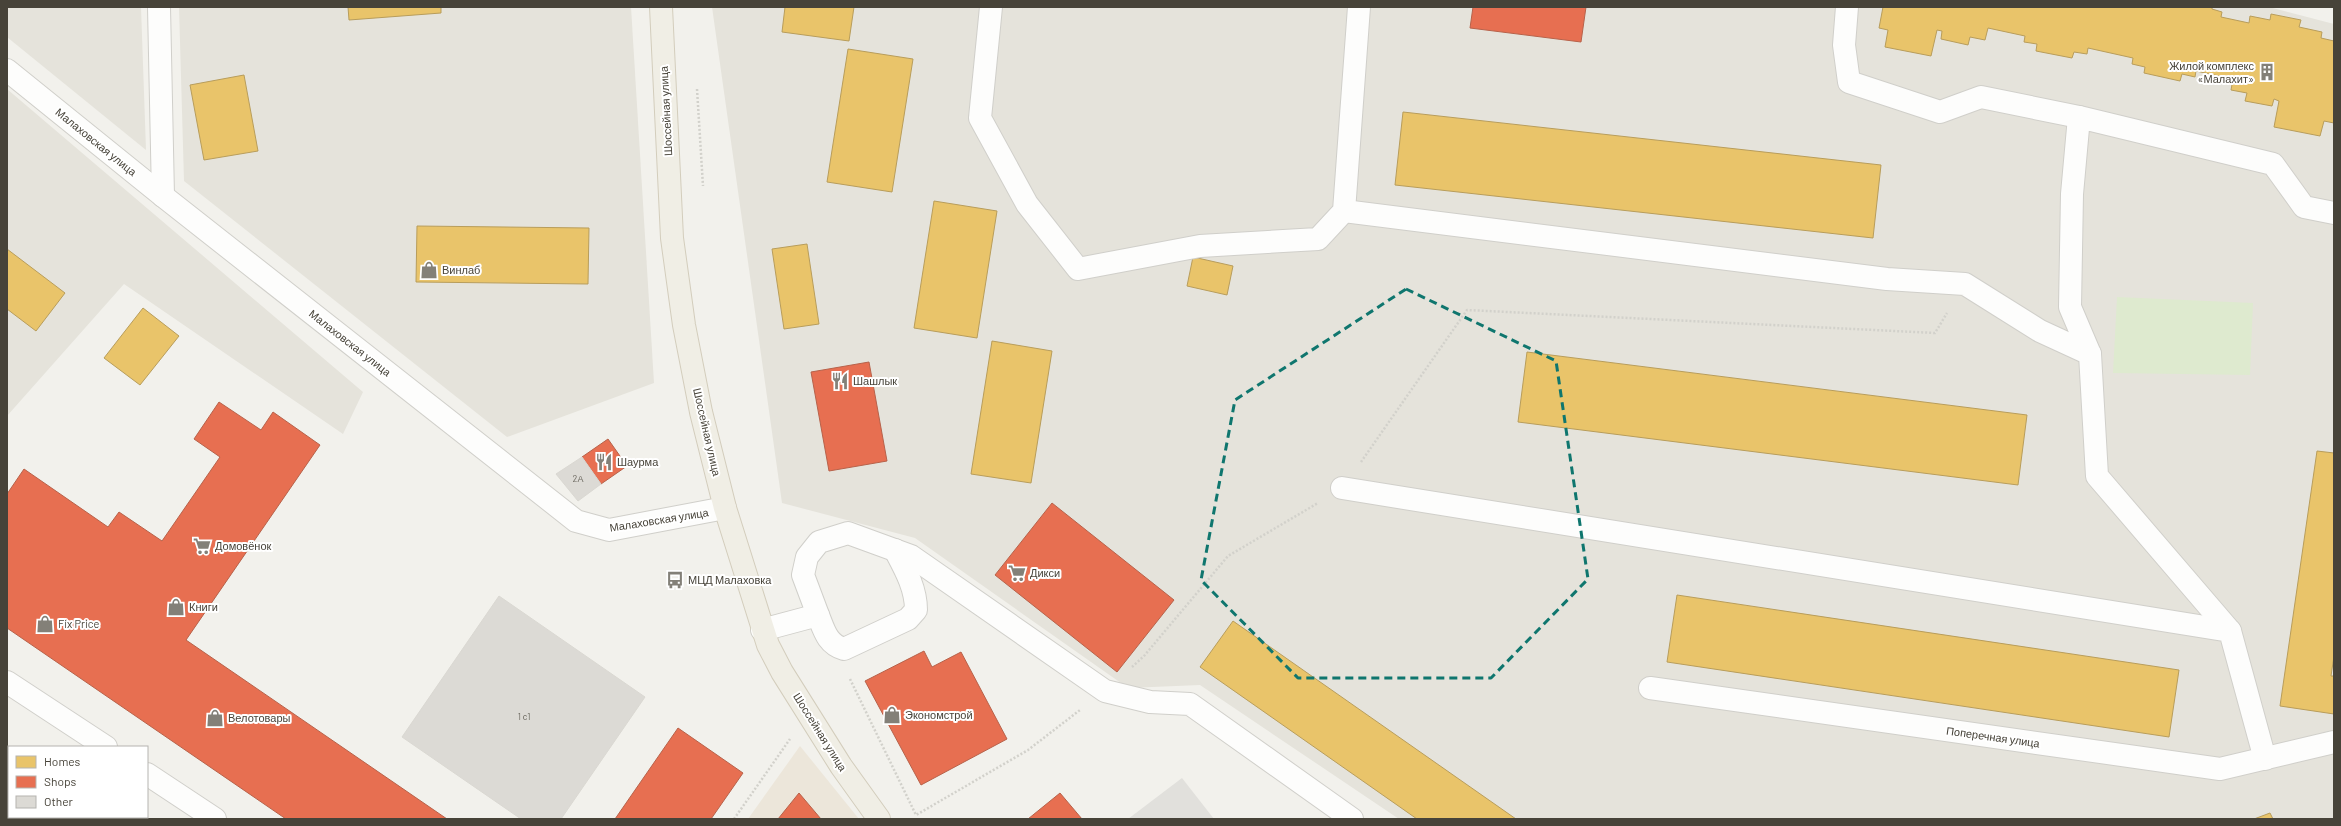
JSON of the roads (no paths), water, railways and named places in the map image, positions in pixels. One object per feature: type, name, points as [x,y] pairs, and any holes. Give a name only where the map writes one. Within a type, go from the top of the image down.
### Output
[{"type":"main road","name":"Шоссейная улица","points":[[661,7],[672,238],[684,325],[701,412],[725,508],[762,630],[782,672],[841,766],[879,819]]},
{"type":"street","points":[[159,7],[163,196]]},
{"type":"street","points":[[991,7],[980,118],[1028,204],[1078,269],[1200,246],[1318,239],[1344,211],[1359,7]]},
{"type":"street","points":[[1847,7],[1844,45],[1849,82],[1940,112],[1981,97],[2080,117],[2273,164],[2304,207],[2334,213]]},
{"type":"street","name":"Малаховская улица","points":[[7,70],[163,196],[576,521],[609,530],[725,508]]},
{"type":"street","points":[[2080,117],[2072,194],[2070,307],[2090,354],[2097,476],[2230,631],[2265,759]]},
{"type":"street","points":[[1344,211],[1887,279],[1965,284],[2040,331],[2090,354]]},
{"type":"street","points":[[1342,488],[2230,631]]},
{"type":"street","points":[[895,550],[908,575],[916,598],[916,610],[908,619],[844,649],[834,646],[826,636],[803,575],[807,557],[819,542],[848,533],[895,550],[911,556],[1105,691],[1150,702],[1190,704],[1352,819]]},
{"type":"street","points":[[762,630],[818,614]]},
{"type":"street","points":[[7,682],[104,746]]},
{"type":"street","name":"Поперечная улица","points":[[1650,688],[2220,769],[2334,742]]},
{"type":"street","points":[[148,775],[215,819]]},
{"type":"place","name":"Жилой комплекс «Малахит»","points":[[2267,72]]},
{"type":"place","name":"Винлаб","points":[[429,270]]},
{"type":"place","name":"Шашлык","points":[[840,381]]},
{"type":"place","name":"Шаурма","points":[[604,462]]},
{"type":"place","name":"Домовёнок","points":[[202,546]]},
{"type":"place","name":"Дикси","points":[[1017,573]]},
{"type":"place","name":"МЦД Малаховка","points":[[675,580]]},
{"type":"place","name":"Книги","points":[[176,607]]},
{"type":"place","name":"Fix Price","points":[[45,624]]},
{"type":"place","name":"Экономстрой","points":[[892,715]]},
{"type":"place","name":"Велотовары","points":[[215,718]]}]
